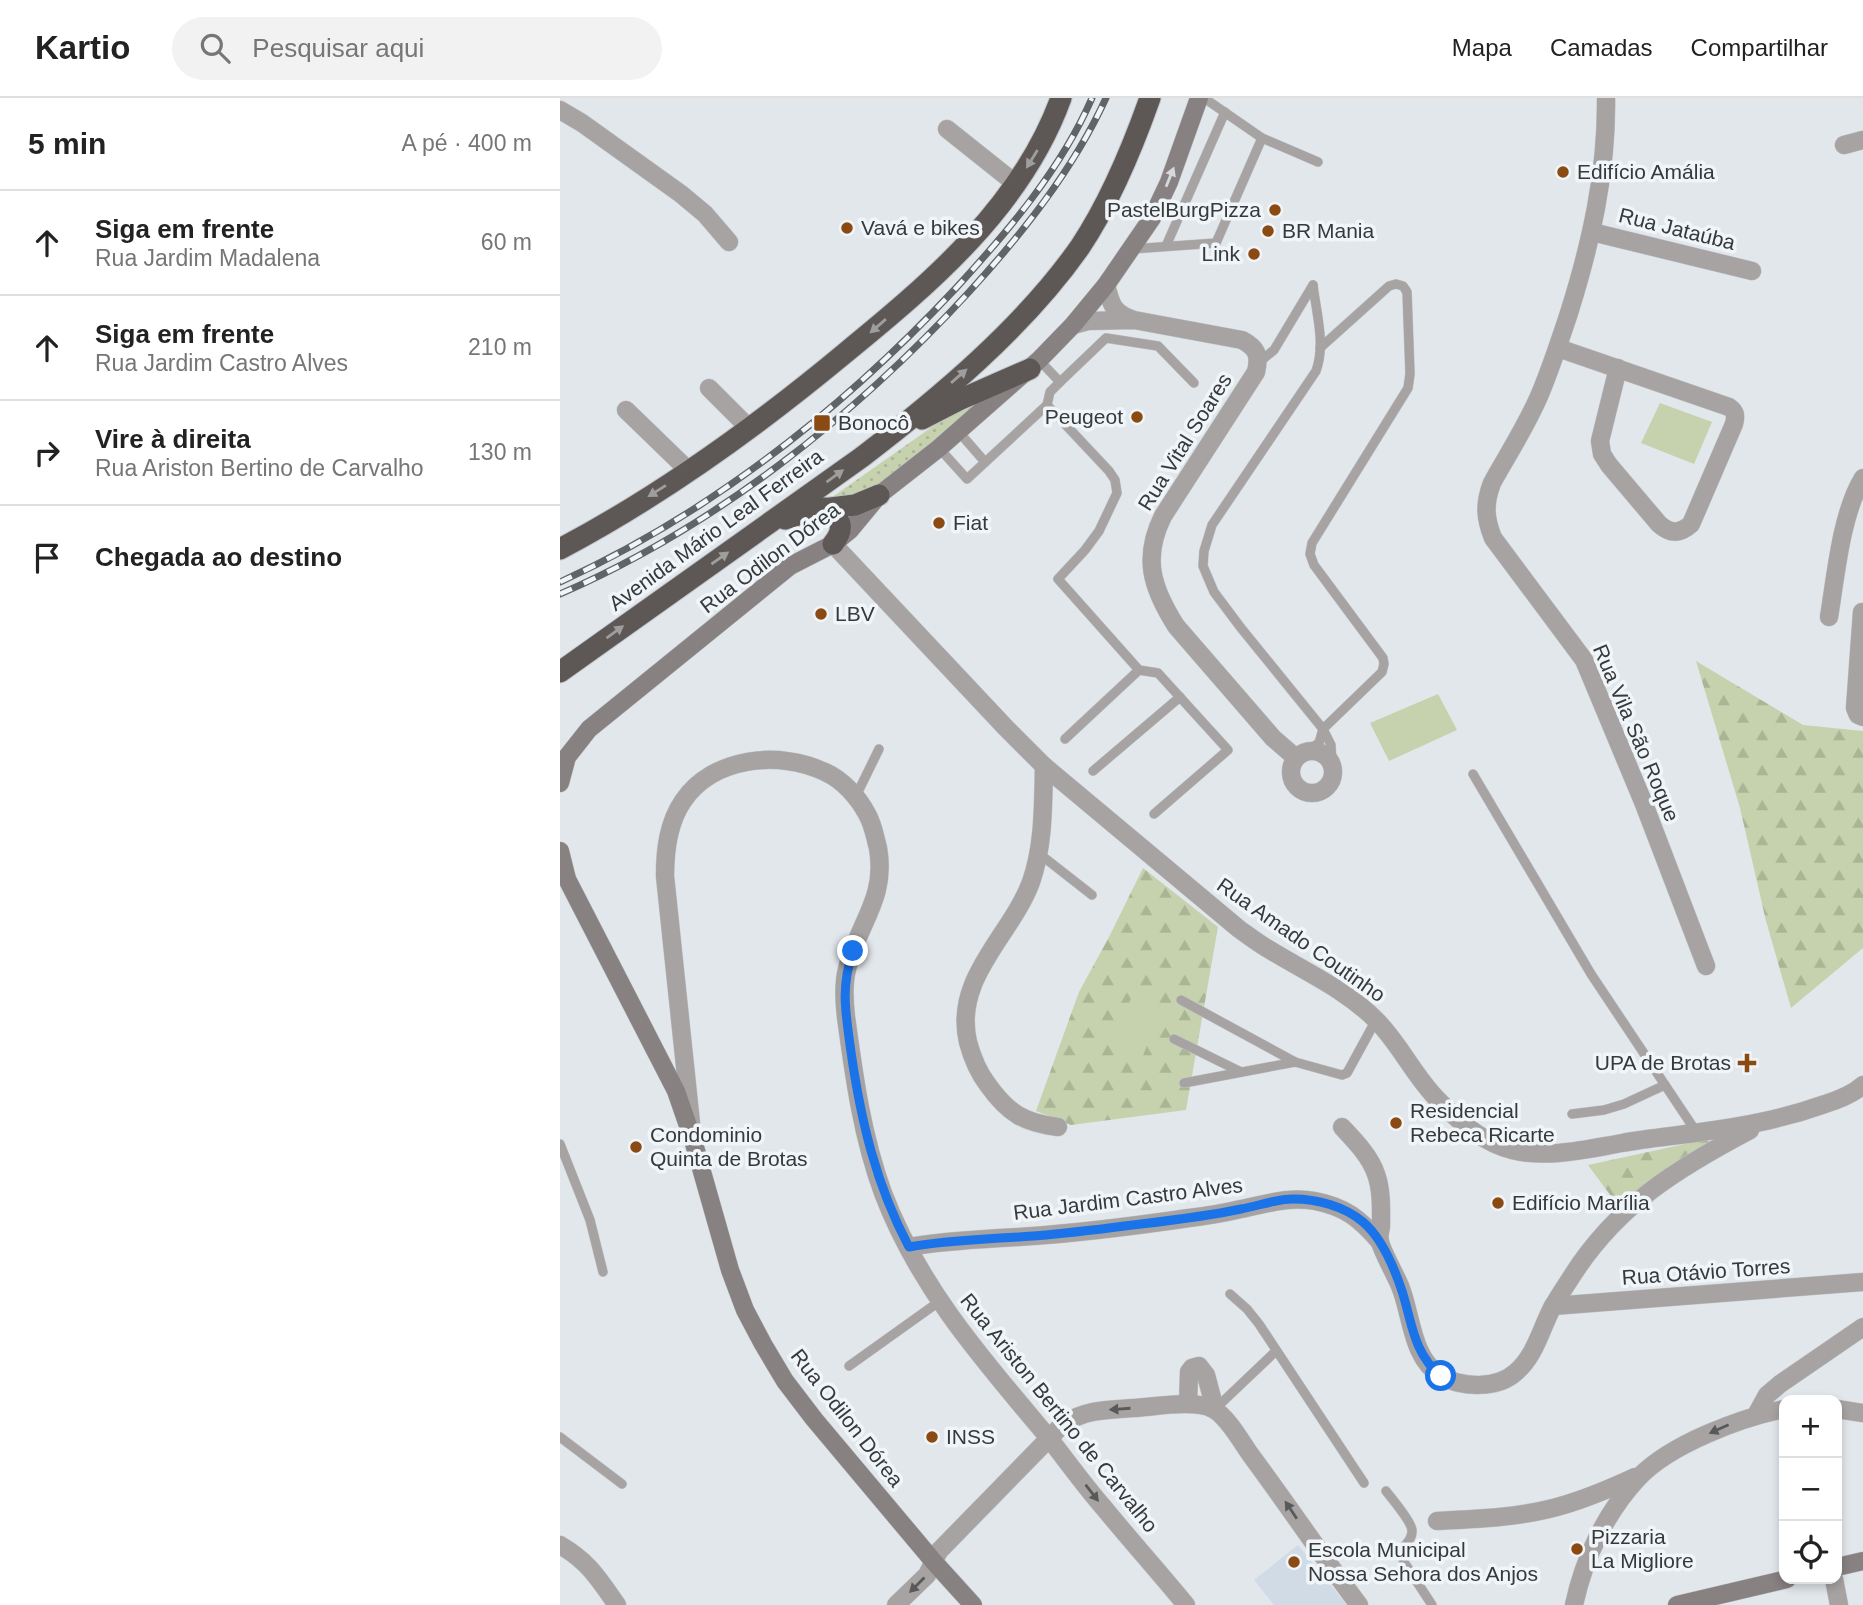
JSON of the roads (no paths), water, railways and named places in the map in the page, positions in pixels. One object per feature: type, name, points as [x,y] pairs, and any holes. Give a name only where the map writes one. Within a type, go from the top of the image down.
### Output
[{"type":"highway","points":[[560,549],[690,471],[750,429],[925,285],[984,225],[1016,184],[1047,133],[1061,98]]},
{"type":"highway","name":"Avenida Mário Leal Ferreira","points":[[560,672],[889,436],[977,361],[1025,314],[1080,246],[1103,208],[1150,98]]},
{"type":"highway","points":[[889,436],[1035,365]]},
{"type":"highway","points":[[769,523],[824,508],[855,505],[879,495]]},
{"type":"highway","points":[[824,508],[838,518],[840,523],[839,534],[832,544]]},
{"type":"street","name":"Rua Odilon Dórea","points":[[560,783],[567,757],[589,729],[790,566],[832,544],[850,530],[879,495],[958,432],[1035,365],[1073,325],[1107,285],[1152,218],[1201,98]]},
{"type":"street","name":"Rua Vila São Roque","points":[[1606,98],[1604,159],[1592,232],[1580,278],[1540,396],[1492,484],[1485,508],[1493,538],[1584,660],[1706,966]]},
{"type":"street","points":[[560,110],[681,194],[705,214],[729,242]]},
{"type":"street","points":[[947,129],[1016,184]]},
{"type":"street","points":[[1844,145],[1863,140]]},
{"type":"street","name":"Rua Jataúba","points":[[1592,232],[1752,271]]},
{"type":"street","points":[[1107,285],[1115,310],[1134,320]]},
{"type":"street","name":"Rua Vital Soares","points":[[1073,325],[1088,321],[1134,320],[1242,340],[1252,345],[1257,354],[1258,363],[1251,381],[1163,516],[1155,533],[1151,552],[1152,570],[1155,588],[1176,626],[1273,738],[1299,756]]},
{"type":"street","points":[[1558,348],[1618,368],[1729,407],[1734,411],[1734,424],[1691,524],[1684,530],[1676,533],[1659,524],[1602,454],[1600,441],[1618,368]]},
{"type":"street","points":[[709,388],[750,429]]},
{"type":"street","points":[[625,410],[690,471]]},
{"type":"street","points":[[1829,617],[1848,514],[1863,478]]},
{"type":"street","name":"Rua Amado Coutinho","points":[[832,544],[1044,766],[1239,929],[1354,1001],[1393,1039],[1435,1098],[1460,1122],[1488,1140],[1512,1150],[1544,1153],[1580,1151],[1794,1116],[1835,1101],[1863,1086]]},
{"type":"street","points":[[1862,612],[1855,708],[1858,715],[1863,717]]},
{"type":"street","points":[[1316,752],[1328,759],[1333,773],[1328,786],[1322,790],[1301,790],[1292,779],[1292,764],[1299,756],[1316,752]]},
{"type":"street","name":"Rua Ariston Bertino de Carvalho","points":[[693,1140],[665,876],[669,834],[677,811],[689,794],[713,774],[732,765],[755,760],[777,760],[805,765],[825,772],[856,796],[868,815],[873,830],[880,872],[877,894],[847,968],[844,998],[857,1092],[871,1154],[895,1222],[940,1301],[982,1360],[1186,1605]]},
{"type":"street","points":[[1044,766],[1039,856],[1026,893],[978,972],[965,1013],[966,1033],[972,1056],[983,1079],[998,1099],[1017,1115],[1037,1124],[1058,1127]]},
{"type":"street","name":"Rua Odilon Dórea","points":[[560,851],[567,879],[676,1091],[693,1140],[730,1270],[745,1310],[763,1344],[785,1381],[814,1419],[973,1605]]},
{"type":"street","points":[[1342,1127],[1366,1154],[1376,1174],[1381,1196],[1380,1242],[1402,1290],[1420,1351],[1429,1367],[1441,1376],[1478,1385],[1497,1382],[1514,1374],[1526,1362],[1553,1306],[1592,1247],[1646,1194],[1674,1172],[1762,1123]]},
{"type":"street","name":"Rua Jardim Castro Alves","points":[[909,1247],[963,1240],[1097,1230],[1192,1218],[1293,1199],[1313,1200],[1348,1212],[1363,1222],[1380,1242]]},
{"type":"street","name":"Rua Otávio Torres","points":[[1553,1306],[1863,1282]]},
{"type":"street","points":[[1756,1415],[1767,1395],[1780,1384],[1863,1327]]},
{"type":"street","points":[[1188,1404],[1189,1371],[1199,1366],[1206,1375],[1215,1409],[1359,1605]]},
{"type":"street","points":[[896,1605],[927,1575],[939,1551],[1063,1424],[1076,1416],[1092,1411],[1188,1404],[1215,1409]]},
{"type":"street","points":[[1437,1521],[1514,1515],[1548,1509],[1595,1495],[1641,1475],[1696,1439],[1756,1415],[1779,1410]]},
{"type":"street","points":[[1842,1410],[1863,1413]]},
{"type":"street","points":[[1574,1605],[1589,1557],[1602,1529],[1619,1501],[1641,1475]]},
{"type":"street","points":[[560,1545],[578,1556],[592,1570],[617,1605]]},
{"type":"street","points":[[1842,1566],[1863,1561]]},
{"type":"street","points":[[1677,1605],[1728,1599],[1779,1582]]},
{"type":"street","points":[[1834,1584],[1839,1605]]},
{"type":"lane","points":[[1201,98],[1262,138],[1318,162]]},
{"type":"lane","points":[[1166,246],[1225,112]]},
{"type":"lane","points":[[1132,249],[1216,243],[1262,138]]},
{"type":"lane","points":[[1258,363],[1274,350],[1313,285],[1320,348],[1316,371],[1212,525],[1204,551],[1203,566],[1214,592],[1323,729],[1331,745],[1332,766]]},
{"type":"lane","points":[[1299,756],[1319,743],[1323,729],[1382,673],[1384,664],[1383,658],[1314,565],[1310,554],[1312,543],[1408,388],[1410,374],[1407,292],[1403,286],[1389,286],[1320,348]]},
{"type":"lane","points":[[939,447],[967,478],[1047,405],[1050,391],[1106,338],[1158,346],[1195,383]]},
{"type":"lane","points":[[1035,365],[1060,382]]},
{"type":"lane","points":[[1047,405],[1109,471],[1115,480],[1117,493],[1099,531],[1058,579],[1139,670],[1158,673],[1228,750],[1154,814]]},
{"type":"lane","points":[[958,432],[985,462]]},
{"type":"lane","points":[[1065,739],[1139,670]]},
{"type":"lane","points":[[1093,771],[1180,697]]},
{"type":"lane","points":[[856,796],[879,750]]},
{"type":"lane","points":[[1473,774],[1591,974],[1697,1133]]},
{"type":"lane","points":[[1039,856],[1092,895]]},
{"type":"lane","points":[[1181,1000],[1295,1062],[1345,1075],[1376,1020]]},
{"type":"lane","points":[[1174,1039],[1241,1072]]},
{"type":"lane","points":[[1184,1083],[1295,1062]]},
{"type":"lane","points":[[1572,1114],[1625,1104],[1665,1085]]},
{"type":"lane","points":[[560,1144],[590,1220],[603,1272]]},
{"type":"lane","points":[[1230,1294],[1253,1317],[1364,1483]]},
{"type":"lane","points":[[849,1366],[940,1301]]},
{"type":"lane","points":[[1215,1409],[1276,1351]]},
{"type":"lane","points":[[560,1437],[622,1484]]},
{"type":"lane","points":[[1387,1491],[1411,1527],[1411,1538],[1401,1549],[1401,1555],[1432,1605]]},
{"type":"railway","points":[[560,582],[670,524],[722,490],[773,454],[869,374],[957,287],[1014,221],[1065,149],[1092,98]]},
{"type":"railway","points":[[560,594],[617,567],[727,502],[780,464],[879,382],[969,292],[1027,224],[1078,151],[1106,98]]},
{"type":"place","name":"Edifício Amália","points":[[1563,172]]},
{"type":"place","name":"PastelBurgPizza","points":[[1275,210]]},
{"type":"place","name":"Vavá e bikes","points":[[847,228]]},
{"type":"place","name":"BR Mania","points":[[1268,231]]},
{"type":"place","name":"Link","points":[[1254,254]]},
{"type":"place","name":"Peugeot","points":[[1137,417]]},
{"type":"place","name":"Bonocô","points":[[822,423]]},
{"type":"place","name":"Fiat","points":[[939,523]]},
{"type":"place","name":"LBV","points":[[821,614]]},
{"type":"place","name":"UPA de Brotas","points":[[1747,1063]]},
{"type":"place","name":"Residencial Rebeca Ricarte","points":[[1396,1123]]},
{"type":"place","name":"Condominio Quinta de Brotas","points":[[636,1147]]},
{"type":"place","name":"Edifício Marília","points":[[1498,1203]]},
{"type":"place","name":"INSS","points":[[932,1437]]},
{"type":"place","name":"Pizzaria La Migliore","points":[[1577,1549]]},
{"type":"place","name":"Escola Municipal Nossa Sehora dos Anjos","points":[[1294,1562]]}]
